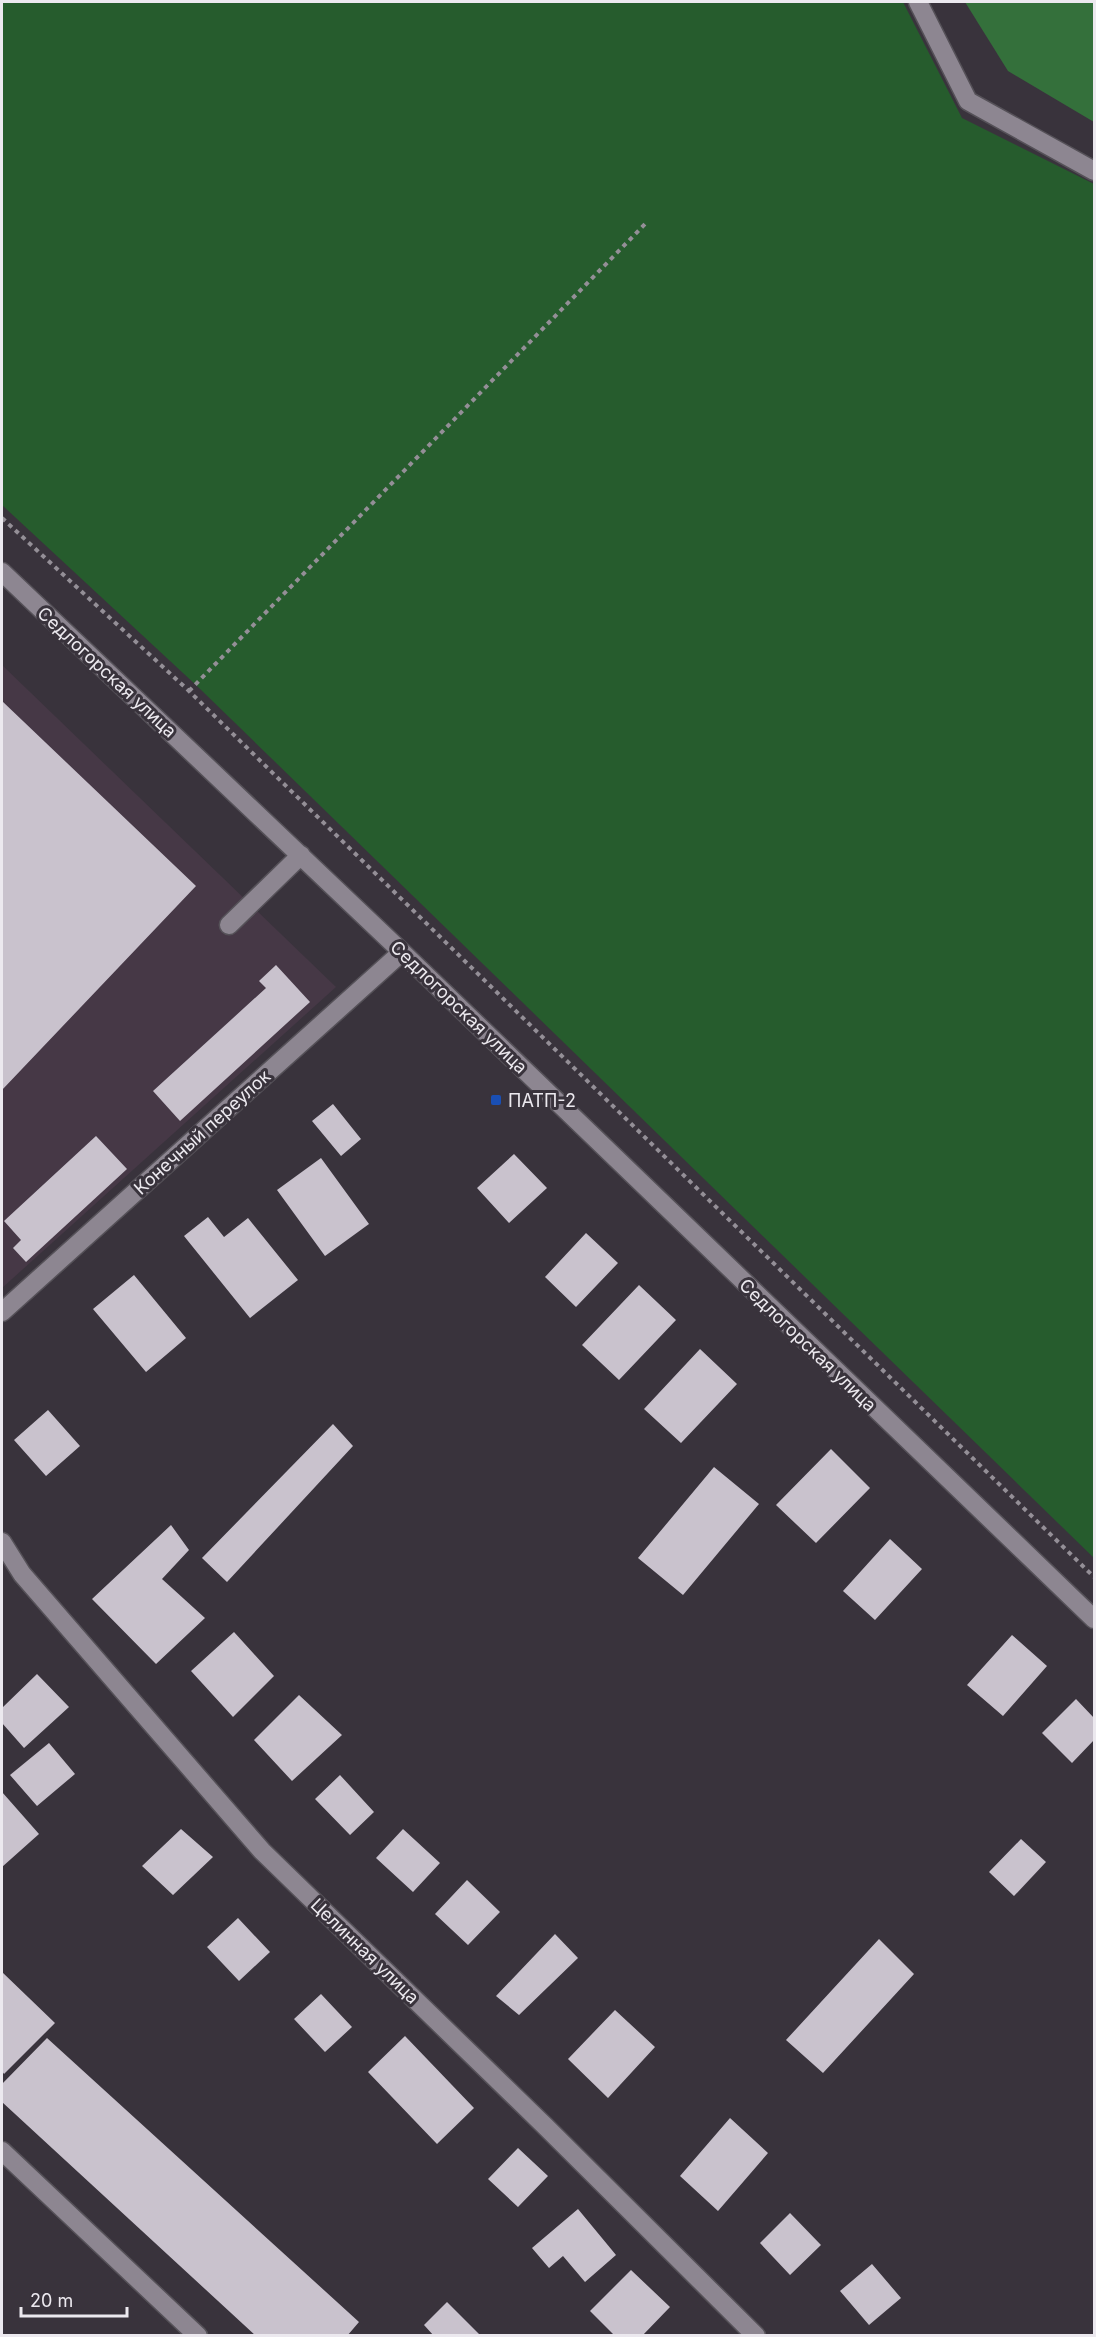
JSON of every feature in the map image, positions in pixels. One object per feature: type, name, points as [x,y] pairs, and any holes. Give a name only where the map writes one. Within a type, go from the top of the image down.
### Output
[{"type":"street","points":[[918,2],[968,101],[1095,171]]},
{"type":"street","name":"Седлогорская улица","points":[[2,572],[301,855],[1095,1619]]},
{"type":"street","points":[[229,925],[301,855]]},
{"type":"street","name":"Конечный переулок","points":[[2,1312],[402,952]]},
{"type":"street","name":"Целинная улица","points":[[2,1542],[22,1574],[262,1851],[546,2127],[756,2336]]},
{"type":"street","points":[[2,2151],[198,2336]]},
{"type":"path","points":[[189,691],[648,221]]},
{"type":"path","points":[[2,518],[189,691],[1095,1577]]},
{"type":"shaded area","points":[[2,665],[336,987],[2,1288]]},
{"type":"green space","points":[[2,2],[903,2],[962,118],[1094,184],[1094,1558],[197,686],[2,505]]},
{"type":"green space","points":[[965,2],[1094,2],[1094,122],[1008,71]]},
{"type":"building","points":[[2,701],[196,886],[2,1090]]},
{"type":"building","points":[[276,965],[310,1002],[180,1121],[153,1091],[266,988],[259,981]]},
{"type":"building","points":[[333,1104],[361,1139],[341,1156],[312,1121]]},
{"type":"building","points":[[96,1136],[127,1169],[26,1262],[13,1248],[21,1240],[4,1221]]},
{"type":"building","points":[[514,1154],[547,1188],[509,1223],[477,1188]]},
{"type":"building","points":[[321,1158],[369,1224],[325,1256],[277,1190]]},
{"type":"building","points":[[208,1217],[224,1237],[248,1218],[298,1280],[250,1318],[184,1236]]},
{"type":"building","points":[[586,1233],[618,1263],[576,1307],[545,1277]]},
{"type":"building","points":[[134,1275],[186,1338],[146,1372],[93,1309]]},
{"type":"building","points":[[639,1285],[676,1320],[619,1380],[582,1345]]},
{"type":"building","points":[[700,1349],[737,1384],[681,1443],[644,1409]]},
{"type":"building","points":[[48,1410],[80,1446],[46,1476],[14,1440]]},
{"type":"building","points":[[333,1424],[353,1446],[227,1582],[202,1558]]},
{"type":"building","points":[[831,1449],[870,1488],[816,1543],[776,1505]]},
{"type":"building","points":[[714,1467],[759,1504],[683,1595],[638,1558]]},
{"type":"building","points":[[171,1525],[189,1550],[162,1579],[205,1618],[156,1664],[92,1599]]},
{"type":"building","points":[[890,1539],[922,1569],[875,1620],[843,1591]]},
{"type":"building","points":[[234,1632],[274,1676],[233,1717],[191,1671]]},
{"type":"building","points":[[1012,1635],[1047,1666],[1003,1716],[967,1685]]},
{"type":"building","points":[[37,1674],[69,1707],[24,1748],[2,1723],[2,1708]]},
{"type":"building","points":[[299,1695],[342,1735],[292,1781],[254,1740]]},
{"type":"building","points":[[1076,1699],[1094,1718],[1094,1740],[1072,1763],[1042,1733]]},
{"type":"building","points":[[49,1743],[75,1774],[37,1806],[10,1775]]},
{"type":"building","points":[[340,1775],[374,1812],[350,1835],[315,1799]]},
{"type":"building","points":[[2,1792],[39,1834],[2,1867]]},
{"type":"building","points":[[181,1829],[213,1857],[173,1895],[142,1866]]},
{"type":"building","points":[[403,1829],[440,1863],[413,1892],[376,1858]]},
{"type":"building","points":[[1021,1839],[1046,1862],[1014,1896],[989,1872]]},
{"type":"building","points":[[467,1880],[500,1912],[468,1945],[435,1914]]},
{"type":"building","points":[[238,1918],[270,1952],[239,1981],[207,1947]]},
{"type":"building","points":[[555,1934],[578,1958],[519,2015],[496,1996]]},
{"type":"building","points":[[879,1939],[914,1974],[823,2073],[786,2040]]},
{"type":"building","points":[[2,1972],[55,2023],[4,2074],[2,2071]]},
{"type":"building","points":[[321,1994],[352,2027],[325,2052],[294,2019]]},
{"type":"building","points":[[615,2010],[655,2047],[608,2098],[568,2059]]},
{"type":"building","points":[[405,2036],[474,2108],[437,2144],[368,2072]]},
{"type":"building","points":[[47,2038],[359,2322],[347,2336],[256,2336],[2,2102],[2,2084]]},
{"type":"building","points":[[730,2118],[768,2153],[718,2211],[680,2176]]},
{"type":"building","points":[[518,2148],[548,2176],[518,2207],[488,2179]]},
{"type":"building","points":[[578,2209],[616,2255],[585,2282],[563,2256],[549,2268],[532,2248]]},
{"type":"building","points":[[790,2213],[821,2245],[790,2275],[760,2243]]},
{"type":"building","points":[[872,2264],[901,2298],[869,2325],[840,2291]]},
{"type":"building","points":[[631,2270],[670,2307],[642,2336],[615,2336],[590,2311]]},
{"type":"building","points":[[447,2302],[481,2336],[434,2336],[424,2325]]},
{"type":"place","name":"ПАТП-2","points":[[496,1100]]}]
